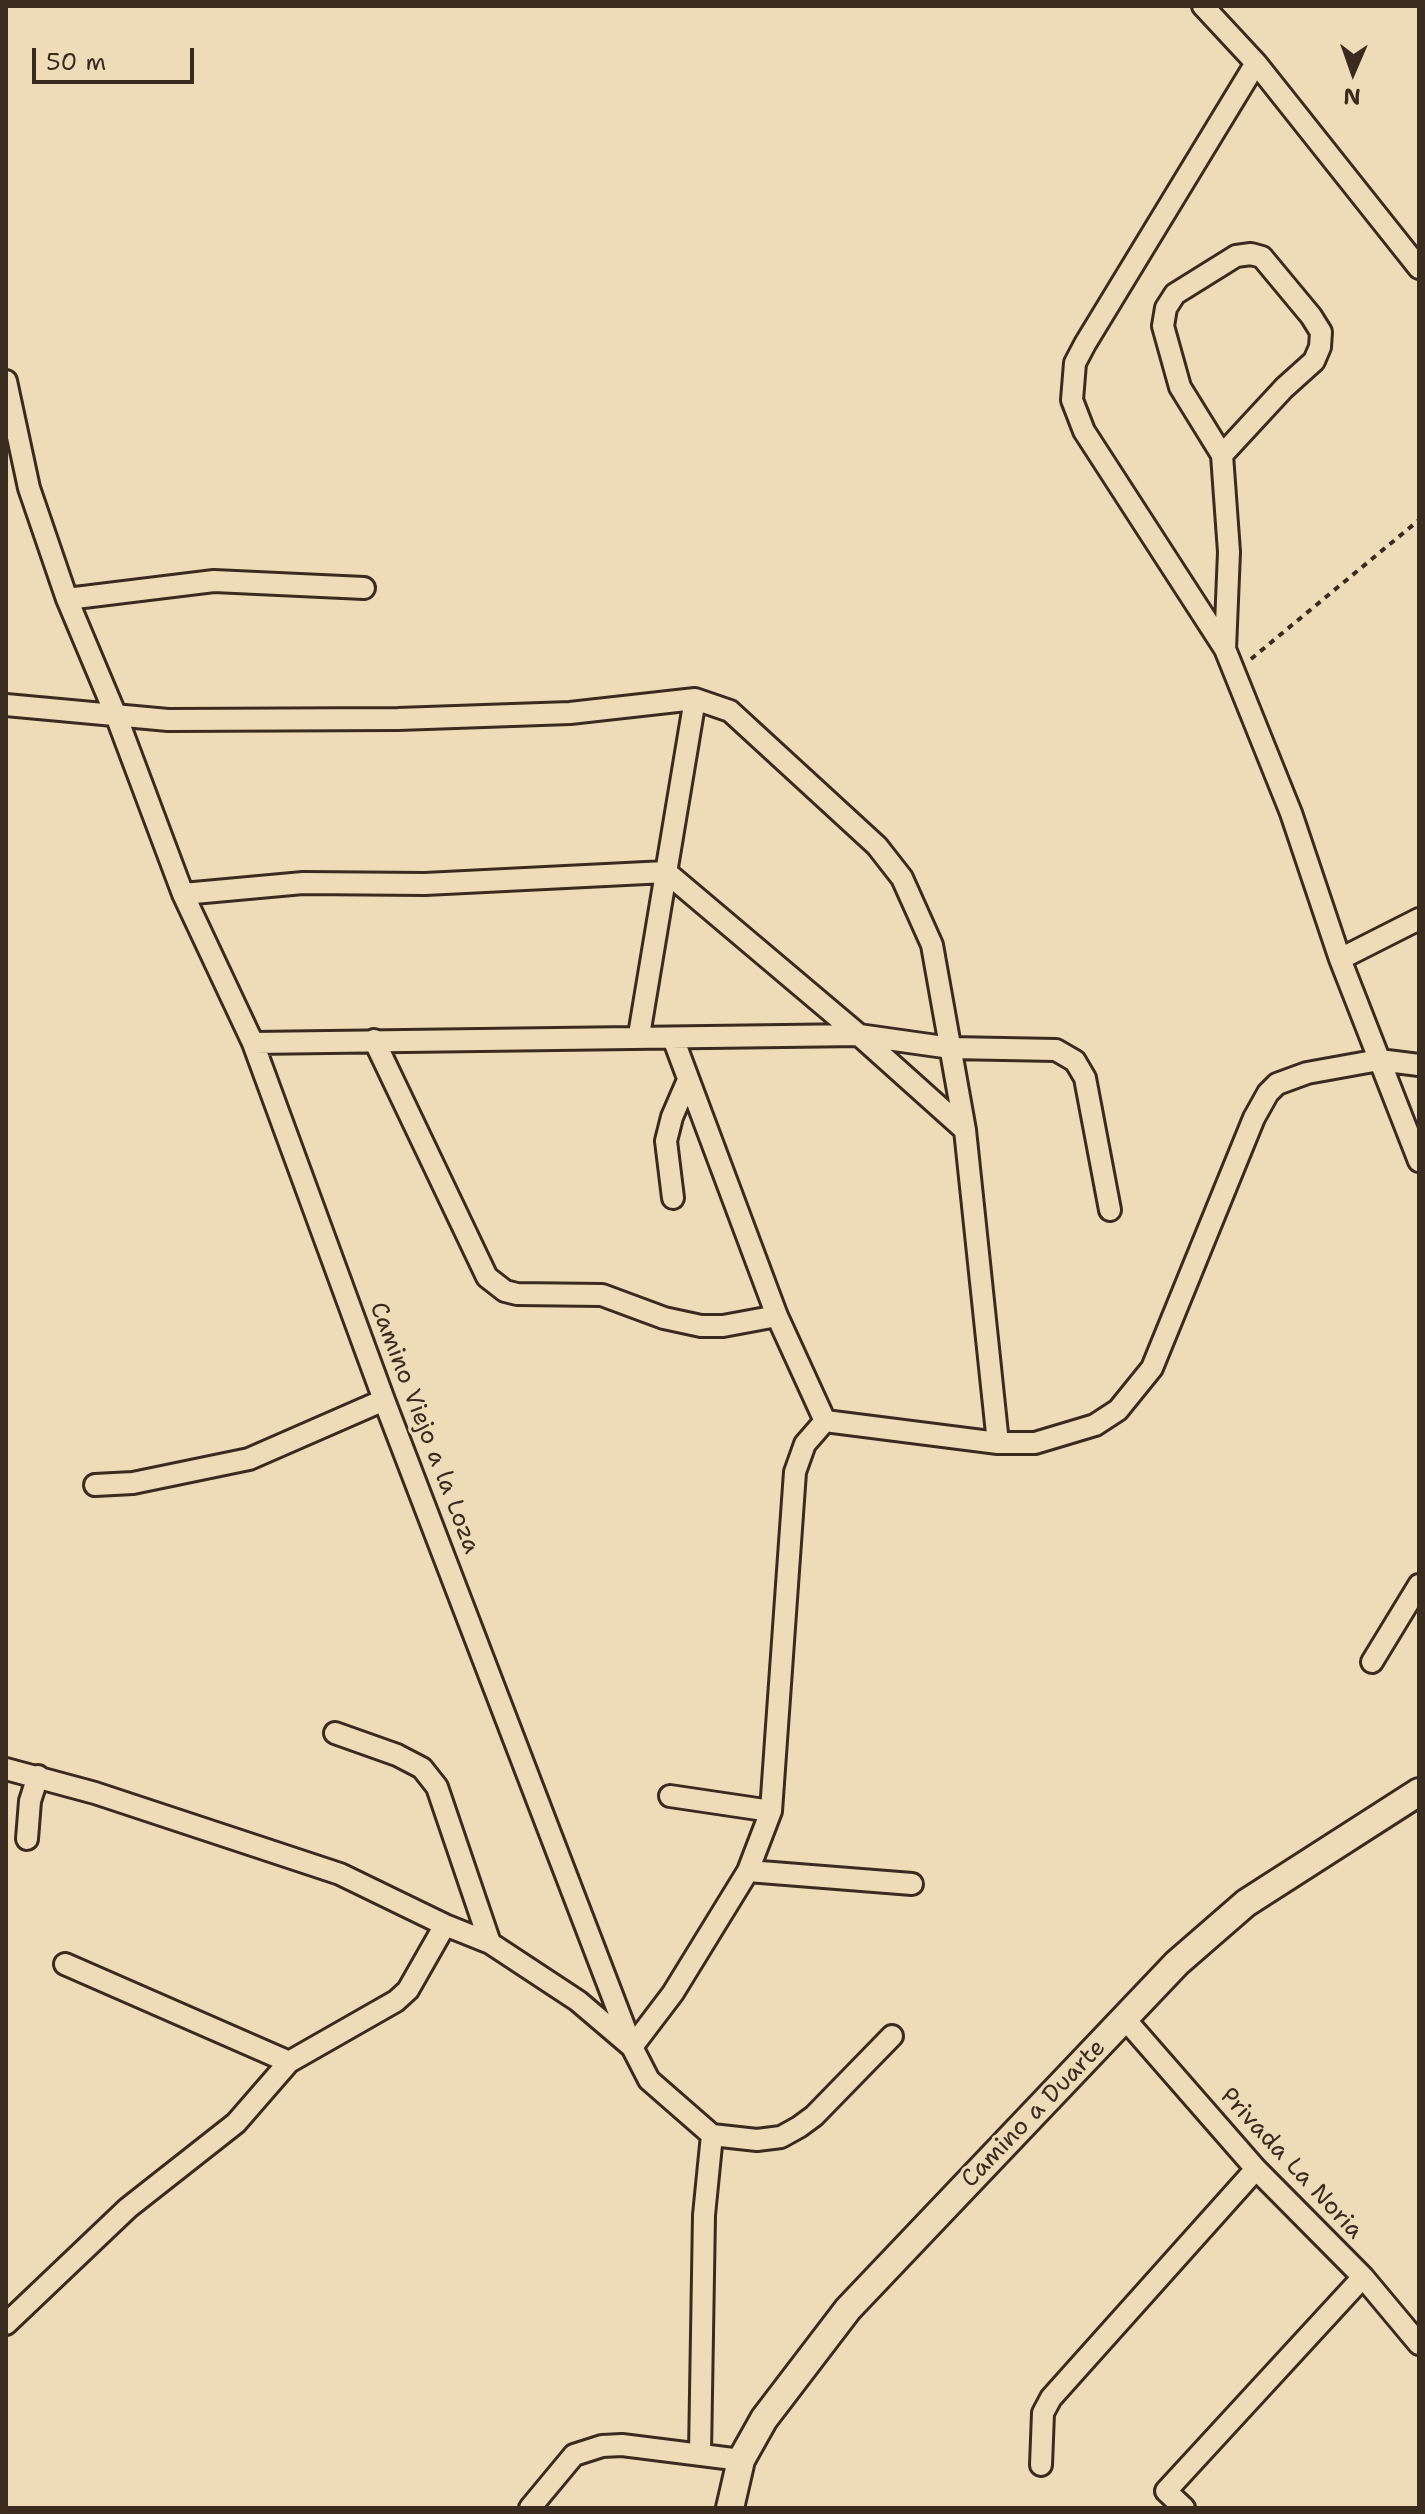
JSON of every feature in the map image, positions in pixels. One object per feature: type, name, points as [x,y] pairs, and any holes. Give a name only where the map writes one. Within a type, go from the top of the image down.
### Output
[{"type":"street","points":[[1203,6],[1256,63],[1419,268]]},
{"type":"street","points":[[1256,63],[1075,363],[1072,379],[1074,413],[1225,649],[1300,837],[1340,959],[1419,1161]]},
{"type":"street","points":[[1222,455],[1284,388],[1314,361],[1320,347],[1321,332],[1311,316],[1262,257],[1251,254],[1236,256],[1175,294],[1166,308],[1163,326],[1180,387],[1222,455],[1229,552],[1225,649]]},
{"type":"street","name":"Camino Viejo a la Loza","points":[[6,381],[29,488],[67,599],[117,718],[183,894],[253,1043],[384,1400],[632,2047],[649,2080],[712,2135]]},
{"type":"street","points":[[67,599],[214,581],[364,588]]},
{"type":"street","points":[[639,1035],[695,699]]},
{"type":"street","points":[[6,705],[117,718],[398,719],[570,713],[695,699],[730,711],[877,846],[902,878],[932,945],[965,1130],[998,1443]]},
{"type":"street","points":[[183,894],[303,883],[425,884],[666,872],[859,1035],[965,1130]]},
{"type":"street","points":[[1340,959],[1419,919]]},
{"type":"street","points":[[253,1043],[639,1035],[673,1038],[859,1035],[951,1048],[1056,1050],[1075,1061],[1085,1078],[1110,1210]]},
{"type":"street","points":[[673,1038],[777,1316],[825,1421]]},
{"type":"street","points":[[374,1040],[487,1277],[505,1291],[517,1294],[602,1295],[664,1318],[701,1326],[723,1326],[777,1316]]},
{"type":"street","points":[[825,1421],[998,1443],[1035,1443],[1069,1436],[1118,1410],[1152,1368],[1254,1118],[1268,1093],[1277,1084],[1307,1073],[1379,1060],[1419,1065]]},
{"type":"street","points":[[673,1198],[666,1141],[688,1080]]},
{"type":"street","points":[[95,1485],[156,1479],[249,1459],[384,1400]]},
{"type":"street","points":[[6,1769],[38,1776],[340,1874],[445,1925],[490,1943],[578,2001],[632,2047],[673,1993],[748,1871],[771,1811],[795,1472],[805,1444],[825,1421]]},
{"type":"street","points":[[1372,1662],[1419,1585]]},
{"type":"street","points":[[335,1733],[422,1768],[437,1787],[490,1943]]},
{"type":"street","points":[[27,1839],[30,1801],[38,1776]]},
{"type":"street","name":"Camino a Duarte","points":[[730,2508],[741,2460],[798,2370],[848,2309],[1177,1963],[1246,1903],[1419,1792]]},
{"type":"street","points":[[670,1796],[771,1811]]},
{"type":"street","points":[[748,1871],[912,1884]]},
{"type":"street","points":[[6,2324],[128,2208],[236,2123],[289,2062],[396,2001],[408,1990],[445,1925]]},
{"type":"street","points":[[65,1964],[289,2062]]},
{"type":"street","name":"Privada La Noria","points":[[1125,2019],[1256,2169],[1363,2277],[1419,2344]]},
{"type":"street","points":[[700,2453],[704,2215],[712,2135],[757,2140],[781,2137],[799,2127],[892,2036]]},
{"type":"street","points":[[1041,2465],[1043,2413],[1051,2398],[1256,2169]]},
{"type":"street","points":[[1184,2508],[1166,2491],[1363,2277]]},
{"type":"street","points":[[530,2508],[558,2470],[574,2455],[590,2448],[622,2445],[741,2460]]},
{"type":"path","points":[[1233,673],[1419,520]]}]
